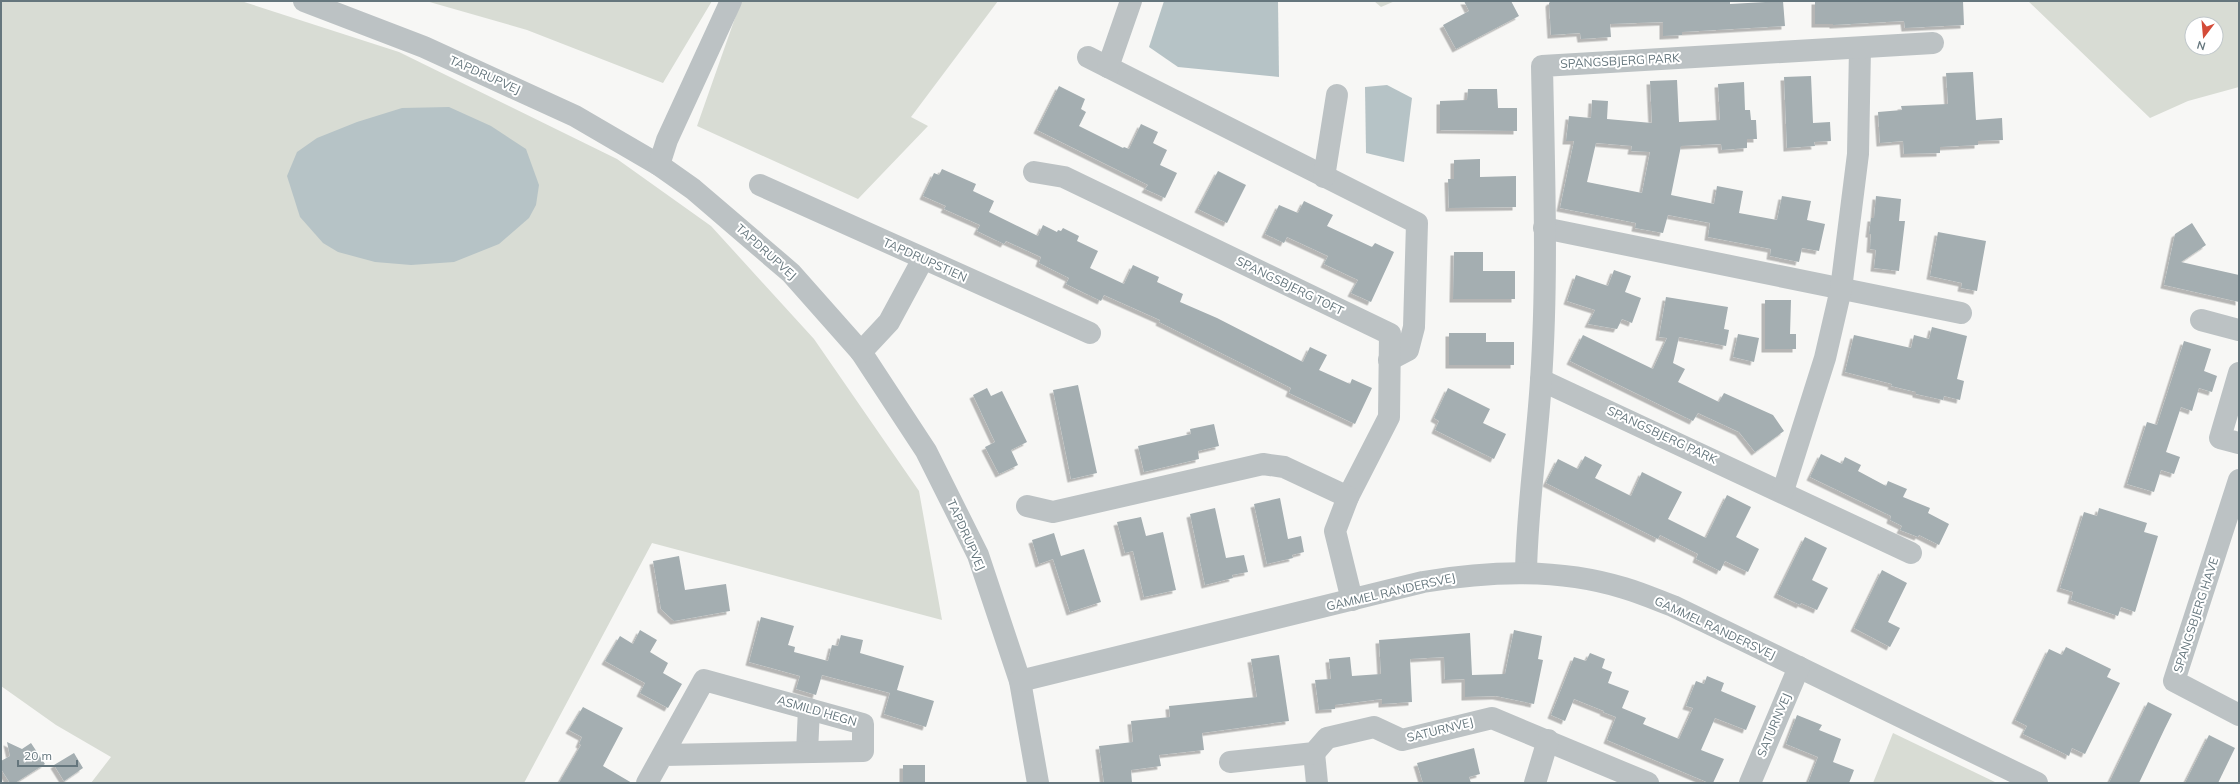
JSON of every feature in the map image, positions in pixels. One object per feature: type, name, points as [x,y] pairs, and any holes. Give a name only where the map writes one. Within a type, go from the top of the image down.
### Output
[{"type":"street","name":"TAPDRUPVEJ","points":[[304,1],[424,47],[576,116],[659,165],[693,189],[791,273],[861,352],[926,451],[978,555],[1020,681],[1038,783]]},
{"type":"street","points":[[659,165],[667,140],[731,1]]},
{"type":"street","points":[[1108,67],[1131,1]]},
{"type":"street","name":"SPANGSBJERG PARK","points":[[1526,573],[1526,539],[1541,380],[1544,228],[1542,66],[1933,43]]},
{"type":"street","points":[[1783,491],[1825,358],[1841,289],[1858,154],[1860,48]]},
{"type":"street","points":[[1088,57],[1417,223],[1414,327],[1408,350],[1389,360]]},
{"type":"street","points":[[1324,177],[1337,95]]},
{"type":"street","name":"SPANGSBJERG TOFT","points":[[1034,172],[1064,177],[1390,334],[1389,417],[1348,497],[1335,531],[1352,600]]},
{"type":"street","name":"TAPDRUPSTIEN","points":[[760,185],[922,259],[1090,333]]},
{"type":"street","points":[[1544,228],[1961,313]]},
{"type":"street","points":[[861,352],[889,322],[922,259]]},
{"type":"street","points":[[2201,320],[2239,330]]},
{"type":"street","points":[[2239,373],[2220,438],[2239,443]]},
{"type":"street","name":"SPANGSBJERG PARK","points":[[1541,380],[1783,491],[1911,553]]},
{"type":"street","points":[[1027,506],[1053,512],[1263,464],[1284,467],[1348,497]]},
{"type":"street","name":"SPANGSBJERG HAVE","points":[[2239,480],[2174,681],[2239,715]]},
{"type":"street","name":"GAMMEL RANDERSVEJ","points":[[1020,681],[1424,582],[1473,574],[1526,573],[1585,579],[1624,588],[1673,606],[2037,783]]},
{"type":"street","name":"SATURNVEJ","points":[[1750,783],[1799,667]]},
{"type":"street","name":"ASMILD HEGN","points":[[648,783],[704,680],[864,724],[863,751],[664,755]]},
{"type":"street","points":[[807,752],[809,709]]},
{"type":"street","name":"SATURNVEJ","points":[[1314,752],[1327,738],[1374,727],[1402,740],[1492,718],[1548,740],[1648,783]]},
{"type":"street","points":[[1535,783],[1548,740]]},
{"type":"street","points":[[1230,762],[1314,752],[1317,783]]},
{"type":"shaded area","points":[[1,1],[241,1],[399,52],[617,159],[711,226],[814,339],[919,491],[942,620],[652,543],[524,783],[91,783],[111,757],[56,725],[1,686]]},
{"type":"shaded area","points":[[426,1],[712,1],[663,83],[527,30]]},
{"type":"shaded area","points":[[741,1],[998,1],[911,117],[928,126],[858,199],[697,126]]},
{"type":"shaded area","points":[[1164,1],[1278,1],[1279,77],[1178,67],[1149,47]]},
{"type":"shaded area","points":[[1374,1],[1395,1],[1381,7]]},
{"type":"shaded area","points":[[2028,1],[2239,1],[2239,87],[2188,101],[2150,118]]},
{"type":"shaded area","points":[[1387,85],[1412,98],[1404,162],[1366,153],[1365,87]]},
{"type":"shaded area","points":[[449,107],[491,126],[526,149],[539,185],[536,205],[529,218],[499,244],[454,262],[411,265],[375,262],[338,252],[323,243],[300,217],[287,176],[297,152],[317,138],[357,122],[402,108]]},
{"type":"shaded area","points":[[1893,733],[1997,783],[1873,783]]},
{"type":"building","points":[[1464,1],[1511,1],[1519,16],[1456,49],[1443,25],[1469,11]]},
{"type":"building","points":[[1551,1],[1730,1],[1730,4],[1783,1],[1785,26],[1682,32],[1682,35],[1663,36],[1663,22],[1610,24],[1611,37],[1581,39],[1580,33],[1551,35],[1549,3]]},
{"type":"building","points":[[1815,1],[1963,1],[1964,25],[1905,28],[1904,21],[1833,25],[1815,24]]},
{"type":"building","points":[[1973,72],[1976,120],[2002,118],[2003,140],[1978,141],[1978,145],[1940,147],[1940,153],[1904,154],[1903,141],[1880,143],[1878,112],[1902,110],[1901,106],[1948,104],[1946,73]]},
{"type":"building","points":[[1811,76],[1813,123],[1830,122],[1831,141],[1814,142],[1815,146],[1787,148],[1784,77]]},
{"type":"building","points":[[1677,80],[1679,122],[1720,120],[1718,84],[1744,82],[1745,110],[1750,110],[1751,120],[1756,120],[1757,139],[1747,139],[1747,148],[1722,150],[1721,144],[1681,146],[1671,195],[1714,204],[1717,186],[1743,191],[1739,213],[1777,220],[1782,196],[1811,201],[1807,220],[1825,224],[1819,251],[1802,248],[1799,262],[1770,256],[1771,249],[1708,237],[1710,223],[1668,215],[1663,233],[1635,228],[1636,223],[1560,208],[1574,141],[1566,141],[1569,116],[1591,118],[1592,100],[1608,101],[1607,119],[1652,123],[1650,81]],"holes":[[[1596,143],[1632,146],[1631,151],[1650,152],[1642,193],[1587,182]]]},
{"type":"building","points":[[1059,86],[1085,99],[1081,109],[1086,112],[1079,126],[1123,148],[1129,149],[1141,124],[1158,132],[1153,143],[1167,150],[1160,165],[1177,173],[1165,198],[1145,189],[1148,185],[1037,130]]},
{"type":"building","points":[[1468,89],[1497,89],[1498,108],[1517,108],[1517,131],[1440,130],[1440,101],[1467,100]]},
{"type":"building","points":[[1480,159],[1480,177],[1516,176],[1516,207],[1449,208],[1448,179],[1454,179],[1454,160]]},
{"type":"building","points":[[942,169],[976,184],[973,191],[994,201],[989,212],[1038,236],[1043,225],[1057,232],[1058,230],[1061,231],[1063,228],[1079,236],[1077,241],[1098,251],[1090,268],[1124,284],[1133,265],[1159,277],[1157,282],[1183,294],[1180,302],[1217,318],[1303,362],[1310,347],[1327,355],[1319,370],[1350,384],[1352,379],[1372,388],[1355,424],[1289,393],[1291,388],[1159,322],[1160,320],[1104,295],[1101,301],[1066,284],[1069,278],[1039,263],[1041,257],[1006,241],[1004,244],[977,231],[980,225],[944,209],[946,206],[923,196],[934,173],[939,175]]},
{"type":"building","points":[[1218,171],[1246,185],[1227,223],[1198,209]]},
{"type":"building","points":[[1876,196],[1901,199],[1899,221],[1905,221],[1899,271],[1874,268],[1876,250],[1870,249],[1871,234],[1869,234],[1871,218],[1874,218]]},
{"type":"building","points":[[1304,201],[1333,215],[1327,226],[1372,247],[1375,243],[1394,252],[1371,302],[1351,293],[1358,280],[1324,264],[1328,256],[1287,237],[1284,243],[1265,234],[1279,205],[1298,213]]},
{"type":"building","points":[[2192,223],[2206,245],[2181,262],[2239,275],[2239,302],[2164,285],[2175,234]]},
{"type":"building","points":[[1938,232],[1986,241],[1977,291],[1961,288],[1962,283],[1930,276]]},
{"type":"building","points":[[1454,252],[1483,252],[1483,271],[1515,271],[1515,299],[1453,299]]},
{"type":"building","points":[[1614,270],[1631,276],[1625,292],[1641,298],[1632,323],[1622,319],[1617,329],[1588,324],[1595,310],[1567,301],[1576,275],[1608,286]]},
{"type":"building","points":[[1666,297],[1728,307],[1724,329],[1729,330],[1726,346],[1679,337],[1673,363],[1685,369],[1678,382],[1719,402],[1724,393],[1773,415],[1784,431],[1755,452],[1739,432],[1698,413],[1693,421],[1570,361],[1583,335],[1653,369],[1667,338],[1659,337]]},
{"type":"building","points":[[1765,300],[1791,300],[1790,334],[1796,334],[1796,349],[1765,349]]},
{"type":"building","points":[[1932,327],[1967,336],[1957,379],[1964,381],[1960,400],[1944,396],[1943,400],[1916,394],[1916,392],[1891,386],[1892,384],[1845,372],[1854,335],[1911,348],[1914,335],[1929,339]]},
{"type":"building","points":[[1449,333],[1486,333],[1486,342],[1514,342],[1514,365],[1449,365]]},
{"type":"building","points":[[1738,334],[1759,338],[1754,362],[1733,357]]},
{"type":"building","points":[[2184,341],[2211,349],[2204,371],[2217,376],[2212,392],[2199,388],[2192,411],[2181,407],[2166,452],[2180,457],[2174,474],[2161,470],[2154,492],[2127,484],[2147,422],[2157,425]]},
{"type":"building","points":[[1078,385],[1097,473],[1071,479],[1053,390]]},
{"type":"building","points":[[987,388],[991,396],[1002,391],[1027,442],[1011,450],[1018,465],[999,474],[985,447],[995,442],[973,395]]},
{"type":"building","points":[[1448,388],[1490,409],[1483,423],[1506,434],[1494,459],[1435,430],[1439,421],[1434,418]]},
{"type":"building","points":[[1214,424],[1219,446],[1198,451],[1199,459],[1144,472],[1138,446],[1191,434],[1190,429]]},
{"type":"building","points":[[1821,454],[1842,464],[1845,457],[1861,465],[1858,471],[1886,486],[1888,481],[1907,489],[1903,497],[1930,508],[1928,513],[1949,524],[1939,545],[1919,535],[1918,537],[1900,530],[1902,526],[1890,520],[1891,516],[1810,477]]},
{"type":"building","points":[[1585,456],[1602,465],[1595,478],[1631,496],[1642,472],[1682,492],[1668,519],[1706,538],[1727,495],[1751,507],[1736,537],[1759,549],[1748,572],[1725,561],[1720,571],[1696,559],[1698,554],[1660,535],[1658,539],[1546,483],[1558,459],[1578,469]]},
{"type":"building","points":[[1280,498],[1288,539],[1301,536],[1304,552],[1292,555],[1293,558],[1267,564],[1254,504]]},
{"type":"building","points":[[1215,508],[1226,558],[1244,555],[1248,572],[1232,575],[1233,578],[1205,585],[1190,514]]},
{"type":"building","points":[[2099,508],[2147,523],[2144,532],[2158,536],[2135,612],[2121,607],[2118,616],[2071,600],[2073,592],[2060,588],[2084,512],[2097,516]]},
{"type":"building","points":[[1141,517],[1146,536],[1163,532],[1176,590],[1144,597],[1133,551],[1125,553],[1117,522]]},
{"type":"building","points":[[1054,533],[1061,556],[1084,549],[1101,602],[1070,612],[1053,559],[1039,564],[1032,540]]},
{"type":"building","points":[[1805,537],[1827,548],[1812,580],[1828,588],[1817,610],[1801,603],[1800,605],[1777,594]]},
{"type":"building","points":[[679,556],[685,590],[726,584],[730,611],[674,621],[661,609],[653,561]]},
{"type":"building","points":[[1882,570],[1907,583],[1888,622],[1900,628],[1890,647],[1854,628]]},
{"type":"building","points":[[761,617],[794,626],[788,645],[795,647],[794,652],[828,661],[832,645],[838,646],[841,635],[863,640],[860,653],[904,666],[897,690],[934,701],[926,727],[884,714],[890,693],[822,675],[816,695],[796,689],[800,676],[749,662]]},
{"type":"building","points":[[640,630],[657,640],[650,652],[668,663],[663,673],[682,684],[668,708],[640,693],[645,683],[605,661],[620,636],[633,644]]},
{"type":"building","points":[[1514,630],[1542,636],[1538,659],[1543,660],[1534,704],[1496,696],[1465,697],[1465,679],[1445,680],[1444,657],[1410,659],[1412,702],[1382,704],[1382,699],[1335,705],[1335,709],[1319,710],[1315,680],[1331,679],[1329,659],[1350,657],[1352,676],[1381,674],[1379,640],[1470,633],[1472,675],[1505,674]]},
{"type":"building","points":[[2066,647],[2111,669],[2107,677],[2120,683],[2085,754],[2072,748],[2069,756],[2023,734],[2027,726],[2015,720],[2049,649],[2062,655]]},
{"type":"building","points":[[1590,653],[1605,659],[1602,668],[1612,672],[1608,683],[1629,691],[1622,708],[1646,718],[1643,724],[1679,739],[1693,708],[1686,706],[1696,681],[1704,684],[1707,676],[1724,683],[1721,691],[1756,706],[1746,730],[1715,718],[1701,750],[1724,759],[1713,783],[1709,783],[1607,740],[1616,717],[1603,712],[1604,711],[1574,699],[1565,721],[1551,715],[1574,657],[1586,661]]},
{"type":"building","points":[[1279,655],[1289,721],[1202,733],[1204,750],[1159,755],[1161,766],[1131,770],[1132,783],[1104,783],[1099,746],[1133,742],[1131,721],[1170,717],[1169,706],[1257,697],[1251,659]]},
{"type":"building","points":[[2148,702],[2172,714],[2139,783],[2109,783]]},
{"type":"building","points":[[583,707],[623,728],[603,766],[632,783],[559,783],[581,745],[579,744],[582,737],[569,730]]},
{"type":"building","points":[[1797,715],[1822,725],[1819,730],[1841,739],[1833,762],[1854,770],[1849,783],[1808,783],[1818,757],[1786,744]]},
{"type":"building","points":[[2209,735],[2235,748],[2218,783],[2185,783]]},
{"type":"building","points":[[7,742],[22,749],[31,743],[45,764],[15,783],[10,783],[1,769],[1,761],[10,756]]},
{"type":"building","points":[[1474,748],[1480,774],[1469,777],[1471,783],[1423,783],[1417,763]]},
{"type":"building","points":[[74,753],[83,768],[64,781],[54,765]]},
{"type":"building","points":[[903,765],[925,765],[925,783],[903,783]]}]
